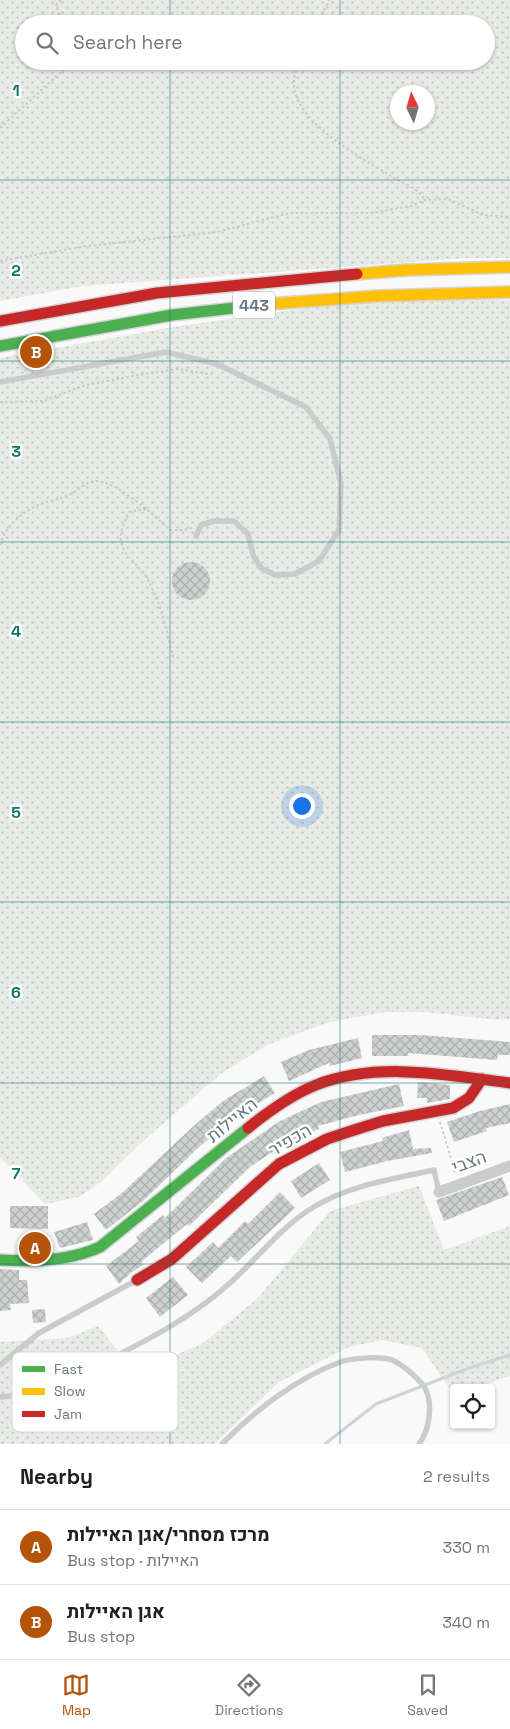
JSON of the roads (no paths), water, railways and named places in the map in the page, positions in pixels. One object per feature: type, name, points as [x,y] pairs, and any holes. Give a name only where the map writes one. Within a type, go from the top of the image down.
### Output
[{"type":"main road","name":"443","points":[[0,321],[176,292],[406,270],[510,267]]},
{"type":"main road","name":"443","points":[[0,346],[163,316],[255,305],[378,296],[510,292]]},
{"type":"main road","name":"האיילות","points":[[0,1260],[32,1261],[97,1249],[266,1114],[293,1096],[322,1083],[351,1075],[378,1073],[412,1073],[510,1082]]},
{"type":"main road","name":"הכפיר","points":[[137,1280],[172,1259],[279,1164],[327,1138],[351,1130],[383,1120],[453,1108],[469,1098],[482,1079]]},
{"type":"street","name":"הצבי","points":[[439,1192],[510,1166]]},
{"type":"lane","points":[[0,382],[166,352],[217,364],[306,407],[330,439],[341,484],[339,530],[319,561],[295,574],[275,575],[260,568],[253,555],[248,534],[234,521],[214,521],[201,525],[196,536]]},
{"type":"lane","points":[[123,1352],[165,1330],[194,1311],[230,1283],[286,1227],[312,1208],[362,1186],[434,1170],[439,1192]]},
{"type":"lane","points":[[16,1352],[39,1333],[137,1280]]},
{"type":"lane","points":[[0,1365],[12,1355]]},
{"type":"lane","points":[[222,1444],[238,1427],[268,1403],[319,1372],[345,1361],[378,1358],[391,1360],[405,1366],[426,1390],[430,1415],[424,1437],[419,1444]]},
{"type":"waterway","points":[[325,1444],[376,1404],[469,1368],[510,1355]]},
{"type":"place","name":"אגן האיילות","points":[[36,352]]},
{"type":"place","name":"מרכז מסחרי/אגן האיילות","points":[[35,1248]]}]
